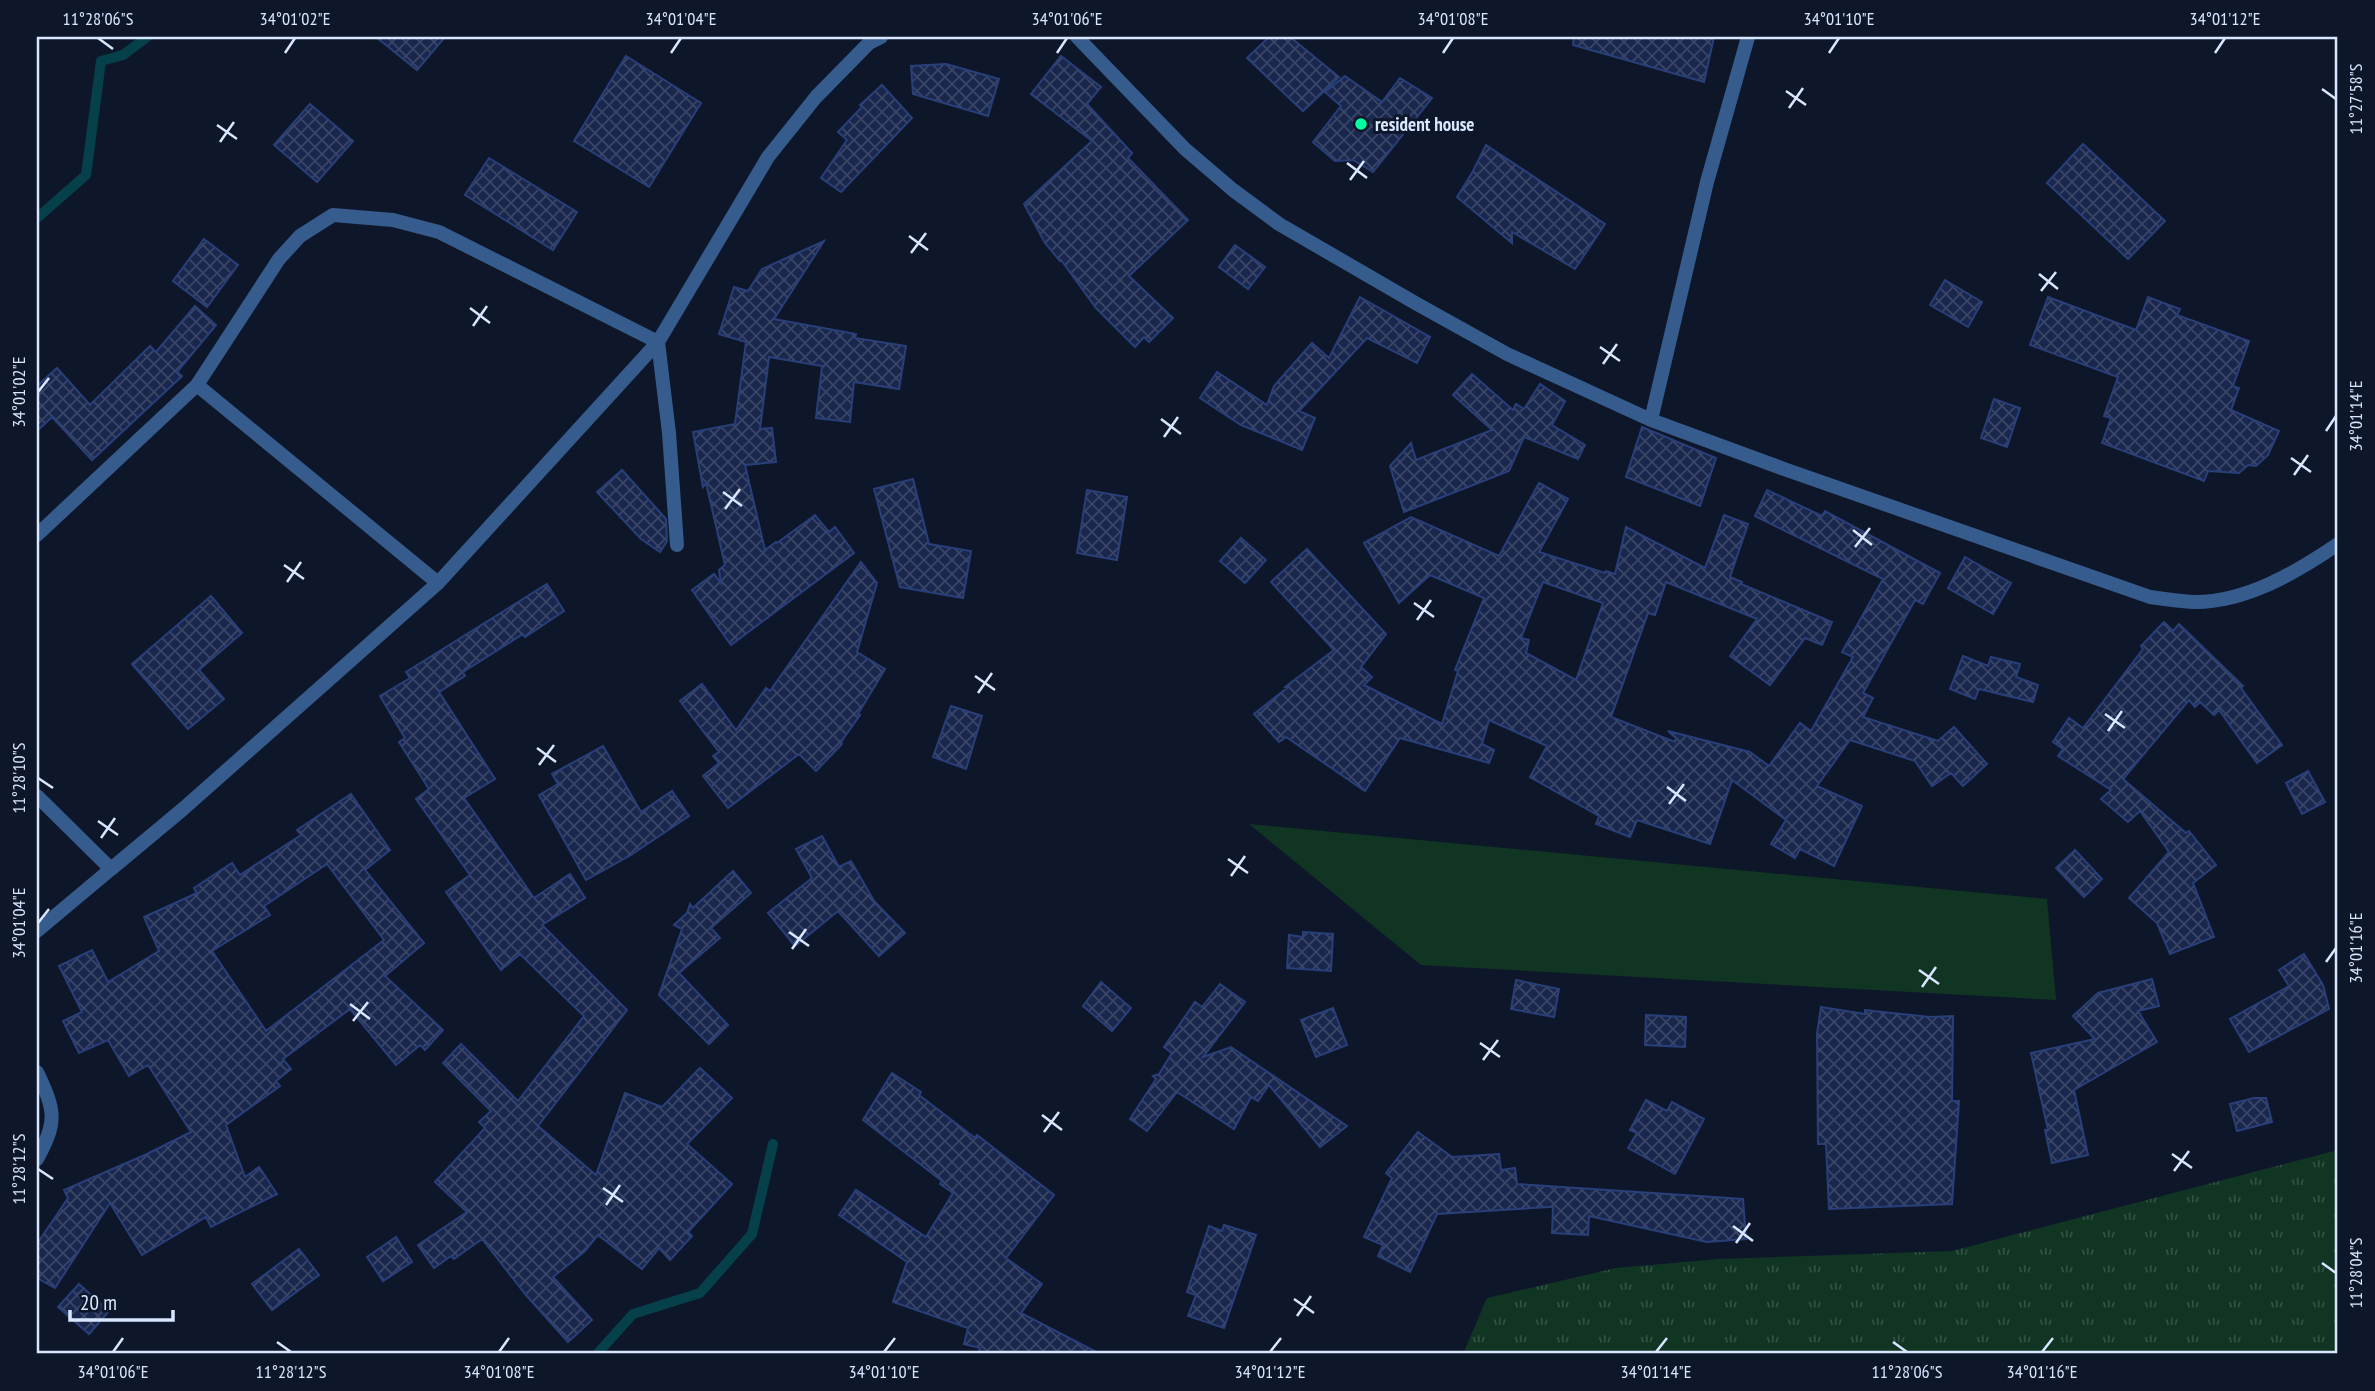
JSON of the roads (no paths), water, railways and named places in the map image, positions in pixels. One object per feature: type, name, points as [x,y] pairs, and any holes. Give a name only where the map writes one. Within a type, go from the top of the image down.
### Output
[{"type":"street","points":[[37,931],[183,809],[439,583],[658,342],[768,157],[816,97],[869,43],[881,37]]},
{"type":"street","points":[[1077,37],[1185,149],[1233,190],[1279,223],[1507,354],[1651,420],[2150,597],[2195,602],[2233,597],[2309,564],[2338,544]]},
{"type":"street","points":[[1651,420],[1707,182],[1748,37]]},
{"type":"street","points":[[37,535],[197,385],[279,259],[300,236],[333,215],[393,220],[439,232],[658,342]]},
{"type":"street","points":[[658,342],[671,445],[677,545]]},
{"type":"street","points":[[197,385],[439,583]]},
{"type":"street","points":[[37,796],[111,869]]},
{"type":"street","points":[[37,1072],[49,1098],[52,1117],[51,1130],[37,1159]]},
{"type":"waterway","points":[[37,218],[86,175],[101,61],[123,55],[147,37]]},
{"type":"waterway","points":[[597,1354],[633,1314],[700,1293],[752,1234],[773,1144]]},
{"type":"place","name":"resident house","points":[[1361,124]]}]
